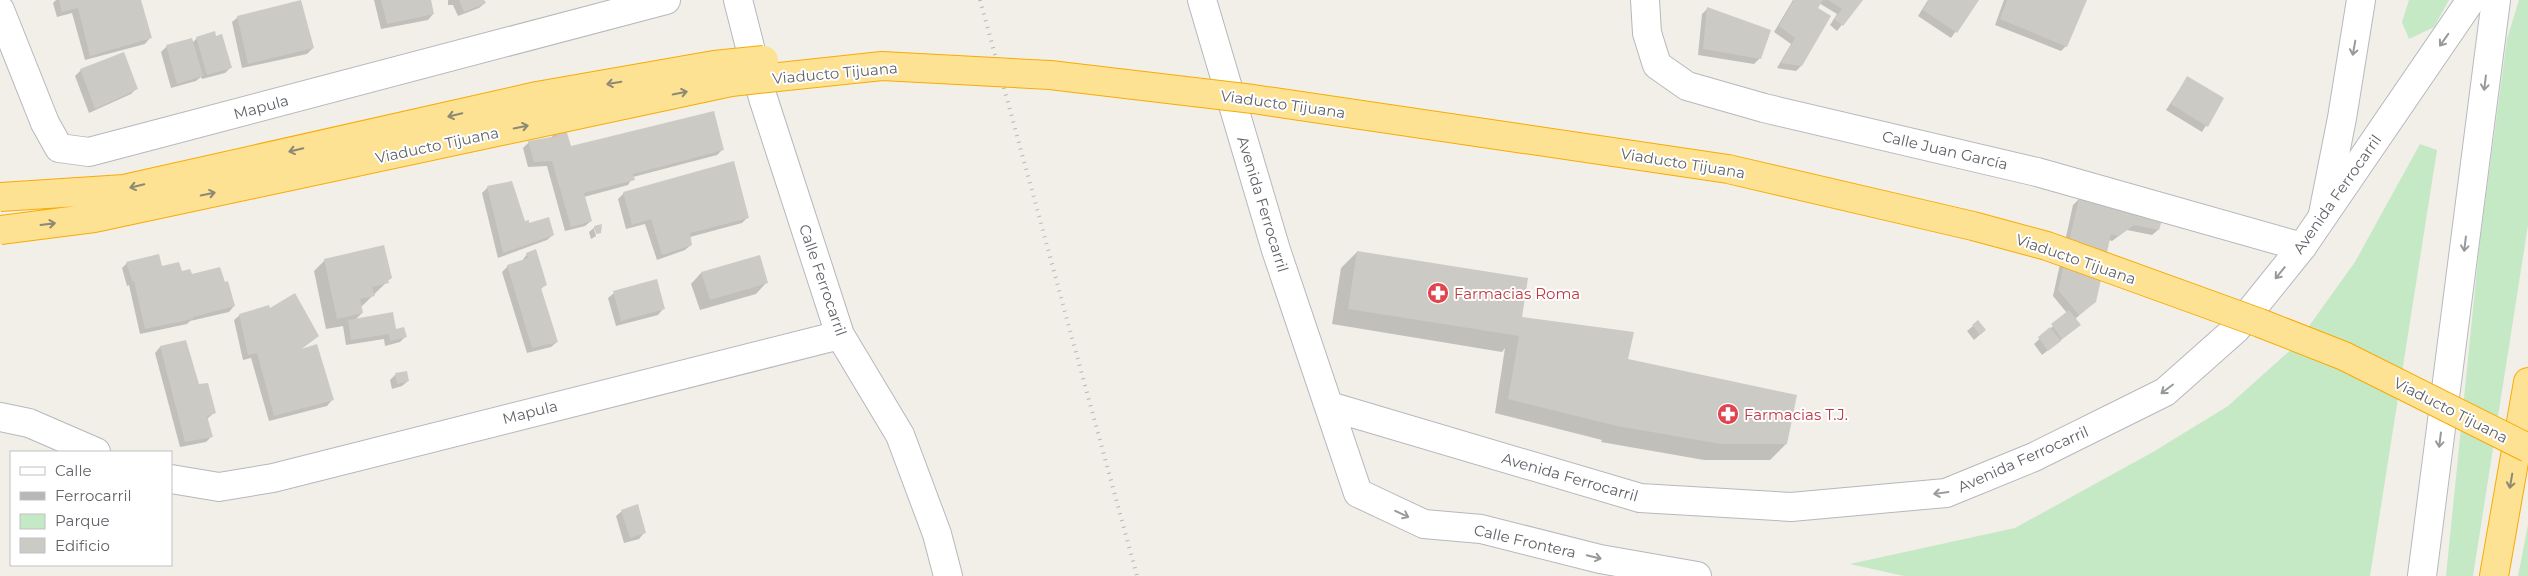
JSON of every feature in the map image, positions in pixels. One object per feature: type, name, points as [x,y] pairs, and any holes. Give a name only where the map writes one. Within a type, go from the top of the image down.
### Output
[{"type":"highway","name":"Viaducto Tijuana","points":[[0,198],[124,189],[537,96],[714,65],[880,48],[1145,69],[1724,156],[2028,230],[2389,360],[2528,434]]},
{"type":"highway","name":"Viaducto Tijuana","points":[[0,230],[94,218],[731,82],[882,66],[1050,75],[1252,99],[1728,169],[1973,226],[2047,246],[2344,356],[2528,448]]},
{"type":"highway","points":[[2494,576],[2528,382]]},
{"type":"street","name":"Mapula","points":[[0,10],[45,123],[59,148],[89,152],[666,0]]},
{"type":"street","name":"Calle Ferrocarril","points":[[738,0],[763,98],[840,335],[900,435],[937,534],[948,576]]},
{"type":"street","name":"Avenida Ferrocarril","points":[[1202,0],[1276,250],[1358,493]]},
{"type":"street","name":"Calle Juan García","points":[[1645,0],[1647,33],[1658,65],[1687,86],[1764,108],[2037,172],[2302,247]]},
{"type":"street","points":[[2323,214],[2344,108],[2361,0]]},
{"type":"street","name":"Avenida Ferrocarril","points":[[1329,406],[1640,498],[1790,507],[1946,493],[2034,458],[2165,392],[2236,329],[2302,247],[2471,0]]},
{"type":"street","points":[[2422,576],[2496,0]]},
{"type":"street","name":"Mapula","points":[[172,479],[218,487],[273,478],[840,335]]},
{"type":"street","points":[[0,418],[29,423],[94,451]]},
{"type":"street","name":"Calle Frontera","points":[[1358,493],[1424,524],[1481,530],[1600,559],[1697,576]]},
{"type":"green space","points":[[2409,0],[2449,0],[2434,27],[2409,39],[2402,22]]},
{"type":"green space","points":[[2519,0],[2528,0],[2528,225],[2473,576],[2446,576],[2480,240],[2507,39]]},
{"type":"green space","points":[[2420,144],[2437,150],[2370,576],[1904,576],[1850,564],[2015,528],[2153,452],[2228,406],[2294,347],[2355,262]]},
{"type":"green space","points":[[2528,525],[2528,576],[2518,576]]},
{"type":"building","points":[[59,0],[141,0],[152,38],[90,56],[78,8],[62,12]]},
{"type":"building","points":[[301,0],[314,48],[248,64],[237,16]]},
{"type":"building","points":[[381,0],[431,0],[434,14],[387,24]]},
{"type":"building","points":[[459,0],[484,0],[486,3],[464,12]]},
{"type":"building","points":[[1794,0],[1823,0],[1818,8],[1831,16],[1802,66],[1781,63],[1795,38],[1779,26]]},
{"type":"building","points":[[1828,0],[1863,0],[1843,26],[1834,19],[1842,9]]},
{"type":"building","points":[[1929,0],[1979,0],[1957,33],[1923,10]]},
{"type":"building","points":[[2007,0],[2087,0],[2067,47],[2000,19]]},
{"type":"building","points":[[1707,7],[1771,30],[1761,59],[1703,49]]},
{"type":"building","points":[[215,31],[216,36],[222,34],[232,68],[207,75],[196,37]]},
{"type":"building","points":[[192,38],[203,76],[177,84],[166,45]]},
{"type":"building","points":[[124,52],[138,89],[95,109],[80,69]]},
{"type":"building","points":[[2187,76],[2224,98],[2208,127],[2171,104]]},
{"type":"building","points":[[714,111],[724,150],[633,174],[635,180],[584,193],[592,221],[571,227],[552,161],[534,162],[528,141],[557,136],[555,129],[565,126],[571,146]]},
{"type":"building","points":[[734,161],[749,218],[690,233],[692,245],[662,255],[651,219],[632,225],[623,192]]},
{"type":"building","points":[[512,181],[525,221],[529,220],[529,223],[549,217],[554,235],[503,253],[487,186]]},
{"type":"building","points":[[2079,198],[2163,217],[2159,230],[2134,225],[2118,236],[2111,234],[2096,302],[2079,315],[2058,290]]},
{"type":"building","points":[[602,224],[601,233],[596,234],[594,226]]},
{"type":"building","points":[[384,245],[392,278],[388,280],[389,283],[372,287],[375,296],[360,299],[363,313],[337,319],[324,259]]},
{"type":"building","points":[[536,249],[547,285],[541,288],[558,342],[532,348],[507,265],[528,258],[526,253]]},
{"type":"building","points":[[1357,251],[1528,278],[1522,317],[1634,332],[1628,359],[1797,395],[1787,444],[1721,444],[1617,426],[1508,399],[1519,336],[1348,309]]},
{"type":"building","points":[[159,254],[162,266],[179,262],[182,271],[190,269],[192,274],[220,267],[225,282],[228,281],[235,306],[193,317],[193,319],[145,329],[134,281],[132,281],[126,262]]},
{"type":"building","points":[[760,255],[768,283],[710,300],[701,272]]},
{"type":"building","points":[[657,279],[665,309],[621,321],[613,291]]},
{"type":"building","points":[[295,293],[319,336],[301,349],[317,344],[334,400],[274,416],[257,353],[248,355],[239,314],[269,305],[270,308]]},
{"type":"building","points":[[2069,310],[2081,325],[2062,339],[2051,324]]},
{"type":"building","points":[[393,312],[396,329],[404,327],[407,337],[390,341],[389,334],[351,340],[348,320]]},
{"type":"building","points":[[1978,320],[1986,330],[1980,335],[1972,325]]},
{"type":"building","points":[[2050,327],[2061,341],[2048,351],[2038,337]]},
{"type":"building","points":[[186,340],[199,384],[208,383],[216,413],[207,416],[213,437],[185,442],[160,346]]},
{"type":"building","points":[[407,371],[409,381],[397,384],[395,373]]},
{"type":"building","points":[[638,504],[646,533],[630,538],[621,510]]},
{"type":"railway","points":[[980,0],[1137,576]]},
{"type":"place","name":"Farmacias Roma","points":[[1438,293]]},
{"type":"place","name":"Farmacias T.J.","points":[[1728,414]]}]
